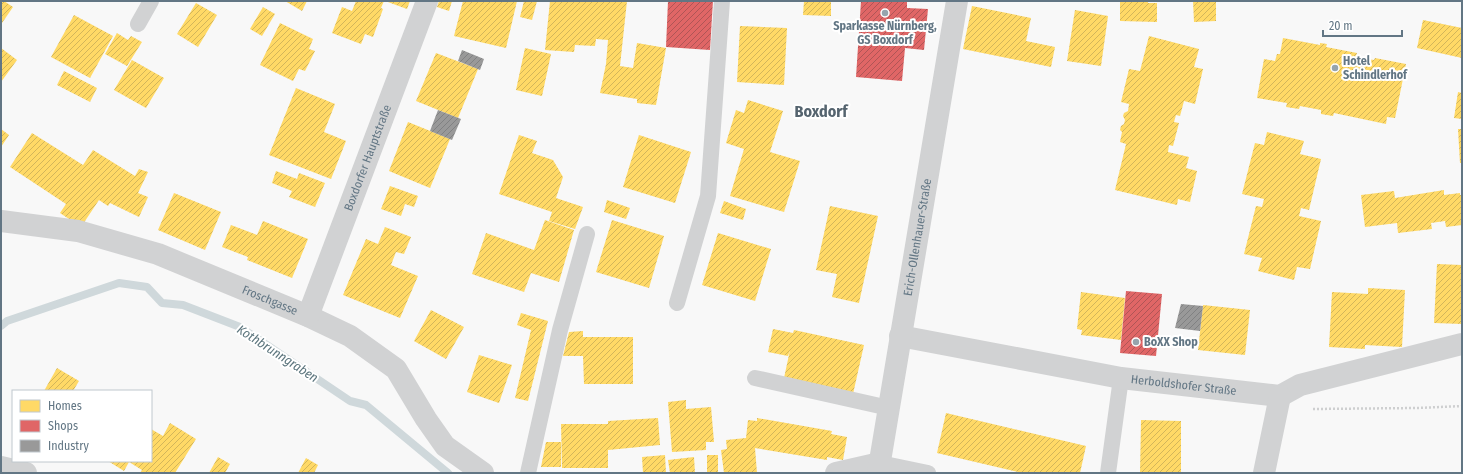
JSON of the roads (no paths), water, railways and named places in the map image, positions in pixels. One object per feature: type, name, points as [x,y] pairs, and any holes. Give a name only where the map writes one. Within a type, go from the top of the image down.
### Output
[{"type":"street","name":"Boxdorfer Hauptstraße","points":[[308,316],[427,1]]},
{"type":"street","name":"Erich-Ollenhauer-Straße","points":[[879,468],[957,1]]},
{"type":"street","name":"Froschgasse","points":[[1,221],[78,231],[158,254],[308,316],[350,336],[396,369],[426,419],[445,446],[483,473]]},
{"type":"street","name":"Herboldshofer Straße","points":[[900,336],[1121,378],[1279,401]]},
{"type":"street","points":[[1264,473],[1279,401],[1300,386],[1462,344]]},
{"type":"street","points":[[1,467],[26,473]]},
{"type":"street","points":[[836,473],[879,468]]},
{"type":"lane","points":[[138,24],[151,1]]},
{"type":"lane","points":[[677,303],[708,196],[722,1]]},
{"type":"lane","points":[[528,473],[560,330],[587,234]]},
{"type":"lane","points":[[755,378],[889,408]]},
{"type":"lane","points":[[1108,473],[1121,378]]},
{"type":"lane","points":[[879,468],[928,473]]},
{"type":"waterway","name":"Kothbrunngraben","points":[[1,326],[7,321],[119,283],[147,287],[162,303],[183,305],[240,327],[350,401],[366,405],[448,473]]},
{"type":"place","name":"Sparkasse Nürnberg, GS Boxdorf","points":[[885,13]]},
{"type":"place","name":"Hotel Schindlerhof","points":[[1335,68]]},
{"type":"place","name":"BoXX Shop","points":[[1136,342]]},
{"type":"district","name":"Boxdorf","points":[[821,111]]}]
